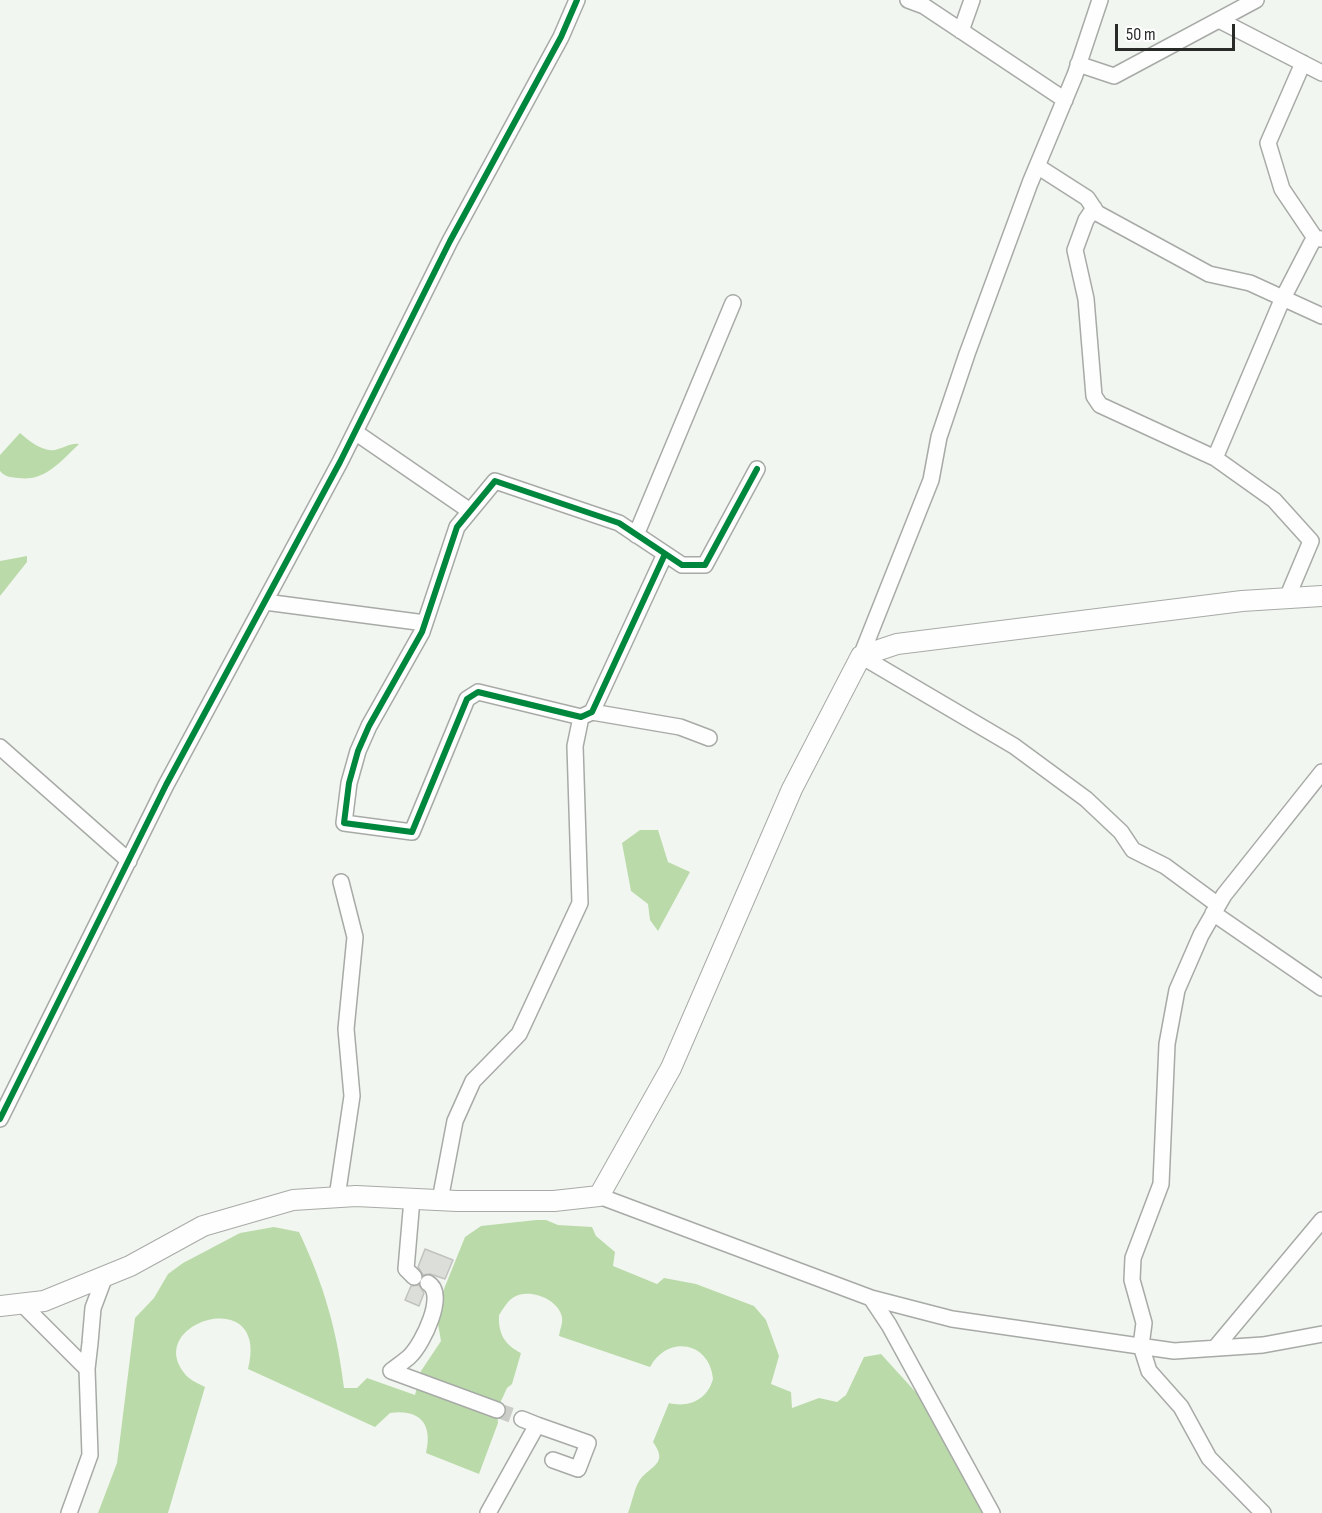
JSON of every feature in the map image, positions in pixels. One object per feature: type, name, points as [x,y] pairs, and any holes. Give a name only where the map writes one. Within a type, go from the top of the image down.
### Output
[{"type":"main road","points":[[0,1306],[44,1300],[130,1266],[203,1226],[293,1200],[337,1197],[554,1201],[599,1196],[671,1068],[792,789],[861,656],[897,644],[1242,601],[1322,596]]},
{"type":"street","points":[[0,1119],[129,861],[355,432],[450,242],[561,37],[578,0]]},
{"type":"street","points":[[908,0],[924,6],[1065,100]]},
{"type":"street","points":[[961,30],[972,0]]},
{"type":"street","points":[[1100,0],[1065,100],[1037,166],[967,354],[939,438],[931,480],[861,656],[1014,746],[1086,799],[1121,832],[1133,850],[1166,866],[1216,909],[1322,988]]},
{"type":"street","points":[[1078,64],[1114,76],[1256,0]]},
{"type":"street","points":[[1218,20],[1322,73]]},
{"type":"street","points":[[1215,458],[1282,300],[1319,238],[1282,189],[1268,143],[1303,63]]},
{"type":"street","points":[[1037,166],[1087,198],[1097,213],[1209,274],[1250,283],[1282,300],[1322,316]]},
{"type":"street","points":[[1094,208],[1086,220],[1075,250],[1086,299],[1094,396],[1100,405],[1215,458],[1274,500],[1316,541],[1287,598]]},
{"type":"street","points":[[636,535],[733,303]]},
{"type":"street","points":[[355,432],[470,511]]},
{"type":"street","points":[[708,738],[680,727],[587,715],[478,692],[467,699],[412,832],[344,823],[349,783],[358,751],[425,622],[457,527],[495,482],[619,523],[682,565],[705,565],[757,469]]},
{"type":"street","points":[[440,1200],[455,1121],[472,1081],[519,1034],[580,903],[575,746],[587,715],[665,554]]},
{"type":"street","points":[[265,602],[425,622]]},
{"type":"street","points":[[0,747],[129,861]]},
{"type":"street","points":[[1263,1513],[1209,1458],[1181,1407],[1149,1371],[1141,1346],[1144,1323],[1132,1280],[1133,1258],[1161,1185],[1167,1044],[1177,990],[1216,909],[1322,772]]},
{"type":"street","points":[[337,1197],[352,1096],[346,1029],[355,937],[341,882]]},
{"type":"street","points":[[599,1196],[871,1298],[952,1319],[1174,1351],[1263,1344],[1322,1334]]},
{"type":"street","points":[[412,1199],[406,1269],[435,1287],[437,1293],[429,1326],[411,1355],[391,1371],[494,1409]]},
{"type":"street","points":[[1215,1348],[1322,1220]]},
{"type":"street","points":[[69,1513],[90,1455],[87,1368],[93,1308],[105,1276]]},
{"type":"street","points":[[871,1298],[889,1325],[992,1513]]},
{"type":"street","points":[[21,1304],[87,1368]]},
{"type":"street","points":[[522,1419],[588,1443],[578,1469],[553,1460]]},
{"type":"street","points":[[488,1513],[537,1425]]},
{"type":"shaded area","points":[[20,433],[41,448],[50,450],[79,444],[52,469],[36,477],[8,476],[0,471],[0,455]]},
{"type":"shaded area","points":[[27,556],[27,562],[0,596],[0,561]]},
{"type":"shaded area","points":[[640,830],[658,830],[668,862],[690,872],[658,931],[650,920],[648,904],[631,891],[622,843]]},
{"type":"shaded area","points":[[546,1220],[558,1225],[592,1227],[596,1236],[615,1252],[613,1266],[657,1284],[664,1278],[696,1284],[754,1306],[766,1320],[779,1356],[771,1384],[791,1392],[792,1408],[819,1398],[837,1402],[846,1395],[864,1357],[881,1354],[922,1399],[983,1513],[628,1513],[640,1480],[658,1462],[659,1454],[653,1442],[669,1403],[690,1403],[702,1397],[713,1379],[710,1367],[696,1350],[687,1347],[667,1350],[650,1367],[559,1336],[562,1317],[555,1305],[542,1297],[528,1294],[512,1298],[499,1315],[501,1333],[511,1346],[521,1353],[512,1384],[507,1388],[497,1410],[498,1423],[479,1474],[426,1453],[428,1434],[422,1421],[416,1416],[409,1413],[390,1413],[375,1427],[248,1369],[250,1342],[241,1325],[225,1319],[207,1320],[190,1328],[179,1342],[177,1359],[189,1378],[205,1387],[168,1513],[98,1513],[117,1463],[135,1318],[154,1298],[168,1274],[183,1263],[240,1233],[274,1227],[299,1232],[316,1271],[328,1308],[338,1347],[344,1388],[357,1388],[367,1378],[415,1395],[421,1371],[441,1341],[438,1324],[444,1289],[465,1237],[481,1226]]},
{"type":"building","points":[[425,1249],[453,1260],[445,1279],[430,1274],[423,1275],[418,1267]]},
{"type":"building","points":[[419,1285],[424,1293],[419,1306],[405,1300],[411,1286]]},
{"type":"tunnel","points":[[497,1410],[522,1419]]},
{"type":"cycle path","points":[[0,1119],[166,785],[340,462],[450,241],[561,37],[577,0]]},
{"type":"cycle path","points":[[665,554],[592,712],[581,717],[478,692],[467,699],[412,832],[344,823],[349,783],[358,751],[369,726],[422,632],[457,527],[495,481],[619,523],[682,565],[705,565],[757,469]]}]
